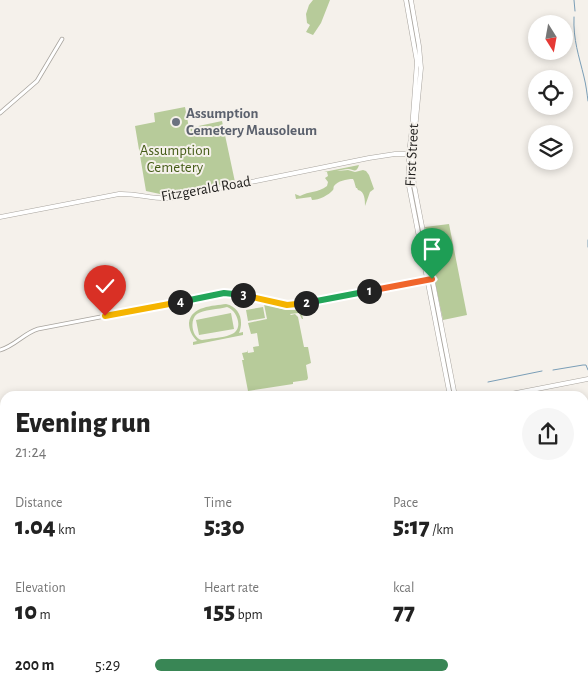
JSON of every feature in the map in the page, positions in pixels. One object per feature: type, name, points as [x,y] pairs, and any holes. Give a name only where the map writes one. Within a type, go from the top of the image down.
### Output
[{"type":"main road","name":"First Street","points":[[406,0],[417,62],[411,154],[414,185],[449,391]]},
{"type":"main road","name":"First Street","points":[[410,0],[420,46],[421,68],[411,154]]},
{"type":"main road","name":"Fitzgerald Road","points":[[0,217],[119,194],[133,194],[161,199],[172,198],[385,155],[411,154]]},
{"type":"main road","name":"First Street","points":[[430,280],[454,391]]},
{"type":"main road","points":[[526,391],[588,379]]},
{"type":"street","points":[[0,112],[38,81],[62,39]]},
{"type":"street","points":[[0,350],[29,332],[38,329],[220,294],[236,294],[279,304],[292,305],[430,280]]},
{"type":"green space","points":[[313,0],[330,0],[321,23],[313,35],[306,32],[310,25],[307,23],[306,14]]},
{"type":"green space","name":"Assumption Cemetery","points":[[185,107],[189,128],[222,121],[235,182],[169,194],[146,191],[135,126],[155,122],[154,113]]},
{"type":"green space","points":[[359,165],[356,170],[337,171],[366,171],[374,189],[370,192],[365,206],[363,194],[356,188],[353,179],[338,183],[331,192],[321,198],[312,200],[311,197],[296,199],[295,194],[300,196],[327,186],[328,182],[325,178],[328,176],[327,172],[324,172]]},
{"type":"green space","points":[[449,224],[467,315],[443,320],[435,282],[438,279],[433,274],[425,227]]},
{"type":"green space","points":[[226,304],[238,311],[241,319],[239,333],[243,332],[243,335],[193,345],[193,342],[197,341],[192,335],[189,323],[194,313],[209,306]],"holes":[[[227,307],[231,309],[238,320],[236,332],[227,336],[203,340],[196,336],[192,324],[197,314]]]},
{"type":"green space","points":[[264,304],[286,310],[301,310],[303,319],[299,313],[290,314],[295,314],[298,317],[304,347],[308,347],[311,363],[306,365],[307,380],[248,391],[242,353],[247,352],[247,350],[248,353],[254,352],[253,347],[259,346],[257,333],[251,334],[248,323],[267,319]]},
{"type":"green space","points":[[263,307],[265,318],[248,321],[246,310]]},
{"type":"green space","points":[[231,313],[234,329],[199,335],[196,320]]},
{"type":"waterway","points":[[574,0],[575,11]]},
{"type":"waterway","points":[[574,17],[575,41],[585,80],[588,101]]},
{"type":"waterway","points":[[588,240],[588,247]]},
{"type":"waterway","points":[[553,370],[583,365],[586,365],[588,370]]},
{"type":"waterway","points":[[488,382],[542,371]]},
{"type":"place","name":"Assumption Cemetery Mausoleum","points":[[176,122]]},
{"type":"route","points":[[105,316],[224,293],[279,304],[296,305],[432,279]]}]
